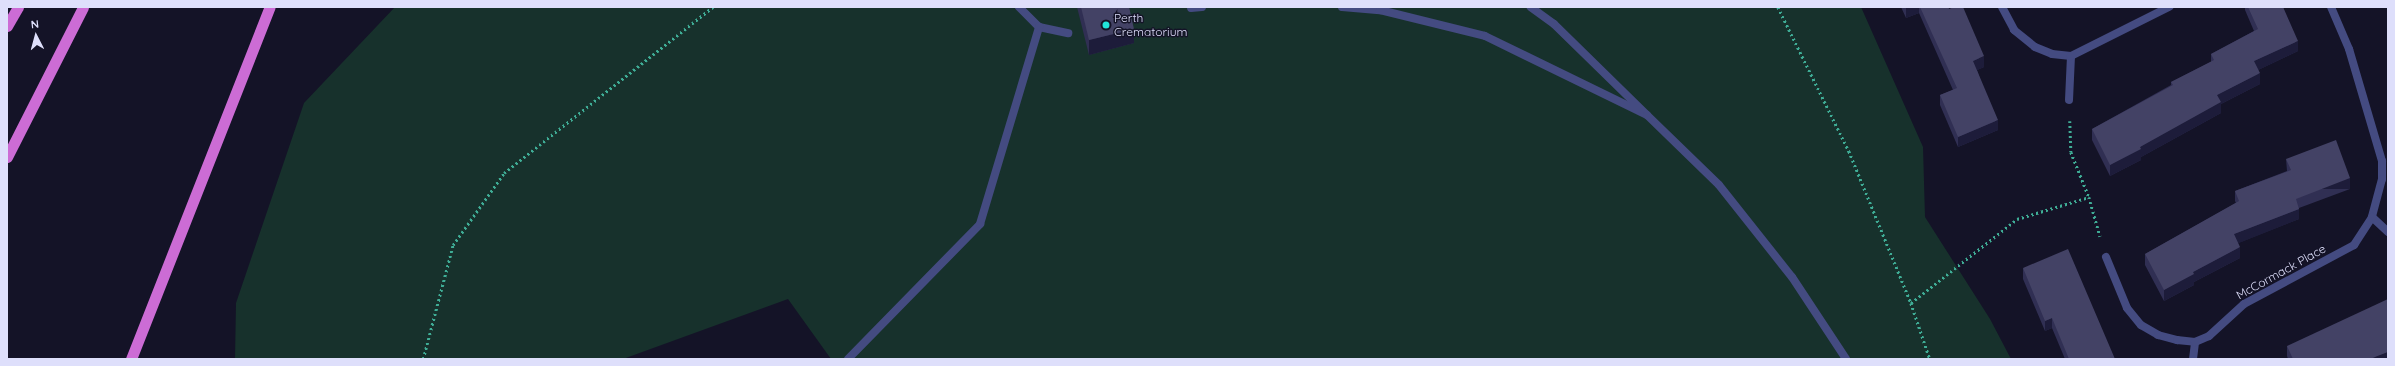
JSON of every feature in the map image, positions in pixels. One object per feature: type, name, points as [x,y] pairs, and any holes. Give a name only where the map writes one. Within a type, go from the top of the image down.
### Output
[{"type":"highway","points":[[7,26],[18,7]]},
{"type":"highway","points":[[7,157],[83,7]]},
{"type":"highway","points":[[131,359],[270,7]]},
{"type":"street","points":[[1020,7],[1039,27],[1068,33]]},
{"type":"street","points":[[1192,8],[1202,7]]},
{"type":"street","points":[[1342,7],[1380,10],[1486,36],[1647,115]]},
{"type":"street","points":[[1531,7],[1554,24],[1719,185],[1792,277],[1846,359]]},
{"type":"street","points":[[2002,7],[2014,30],[2035,47],[2052,54],[2071,56],[2169,7]]},
{"type":"street","name":"McCormack Place","points":[[2195,342],[2209,336],[2244,304],[2354,245],[2372,217],[2382,179],[2382,161],[2349,49],[2331,7]]},
{"type":"street","points":[[848,359],[980,224],[1039,27]]},
{"type":"street","points":[[2069,100],[2071,56]]},
{"type":"street","points":[[2372,217],[2388,232]]},
{"type":"street","points":[[2106,257],[2127,308],[2141,325],[2158,334],[2177,340],[2195,342],[2193,359]]},
{"type":"path","points":[[423,359],[453,245],[504,173],[713,7]]},
{"type":"path","points":[[1778,7],[1849,150],[1911,303],[1930,359]]},
{"type":"path","points":[[2069,100],[2070,152],[2089,197],[2106,257]]},
{"type":"path","points":[[1911,303],[2016,219],[2089,197]]},
{"type":"green space","points":[[395,7],[1861,7],[1923,147],[1925,217],[1990,319],[2011,359],[831,359],[788,299],[623,359],[235,359],[236,303],[304,103]]},
{"type":"building","name":"Perth Crematorium","points":[[1081,7],[1129,7],[1134,29],[1089,40]]},
{"type":"building","points":[[1920,7],[1948,7],[1949,9],[1954,7],[1963,7],[1984,56],[1973,61],[1998,120],[1958,137],[1940,95],[1957,88]]},
{"type":"building","points":[[2248,7],[2283,7],[2298,41],[2254,61],[2260,73],[2217,95],[2221,102],[2140,147],[2141,149],[2110,165],[2092,129],[2173,85],[2171,82],[2214,60],[2211,54],[2258,29]]},
{"type":"building","points":[[2336,140],[2350,178],[2296,199],[2299,209],[2234,234],[2240,247],[2193,272],[2194,274],[2164,290],[2145,254],[2239,201],[2235,191],[2291,170],[2286,159]]},
{"type":"building","points":[[2068,249],[2115,359],[2069,359],[2052,318],[2045,321],[2023,268]]},
{"type":"building","points":[[2388,299],[2388,352],[2370,359],[2293,359],[2287,346]]},
{"type":"place","name":"Perth Crematorium","points":[[1106,25]]}]
